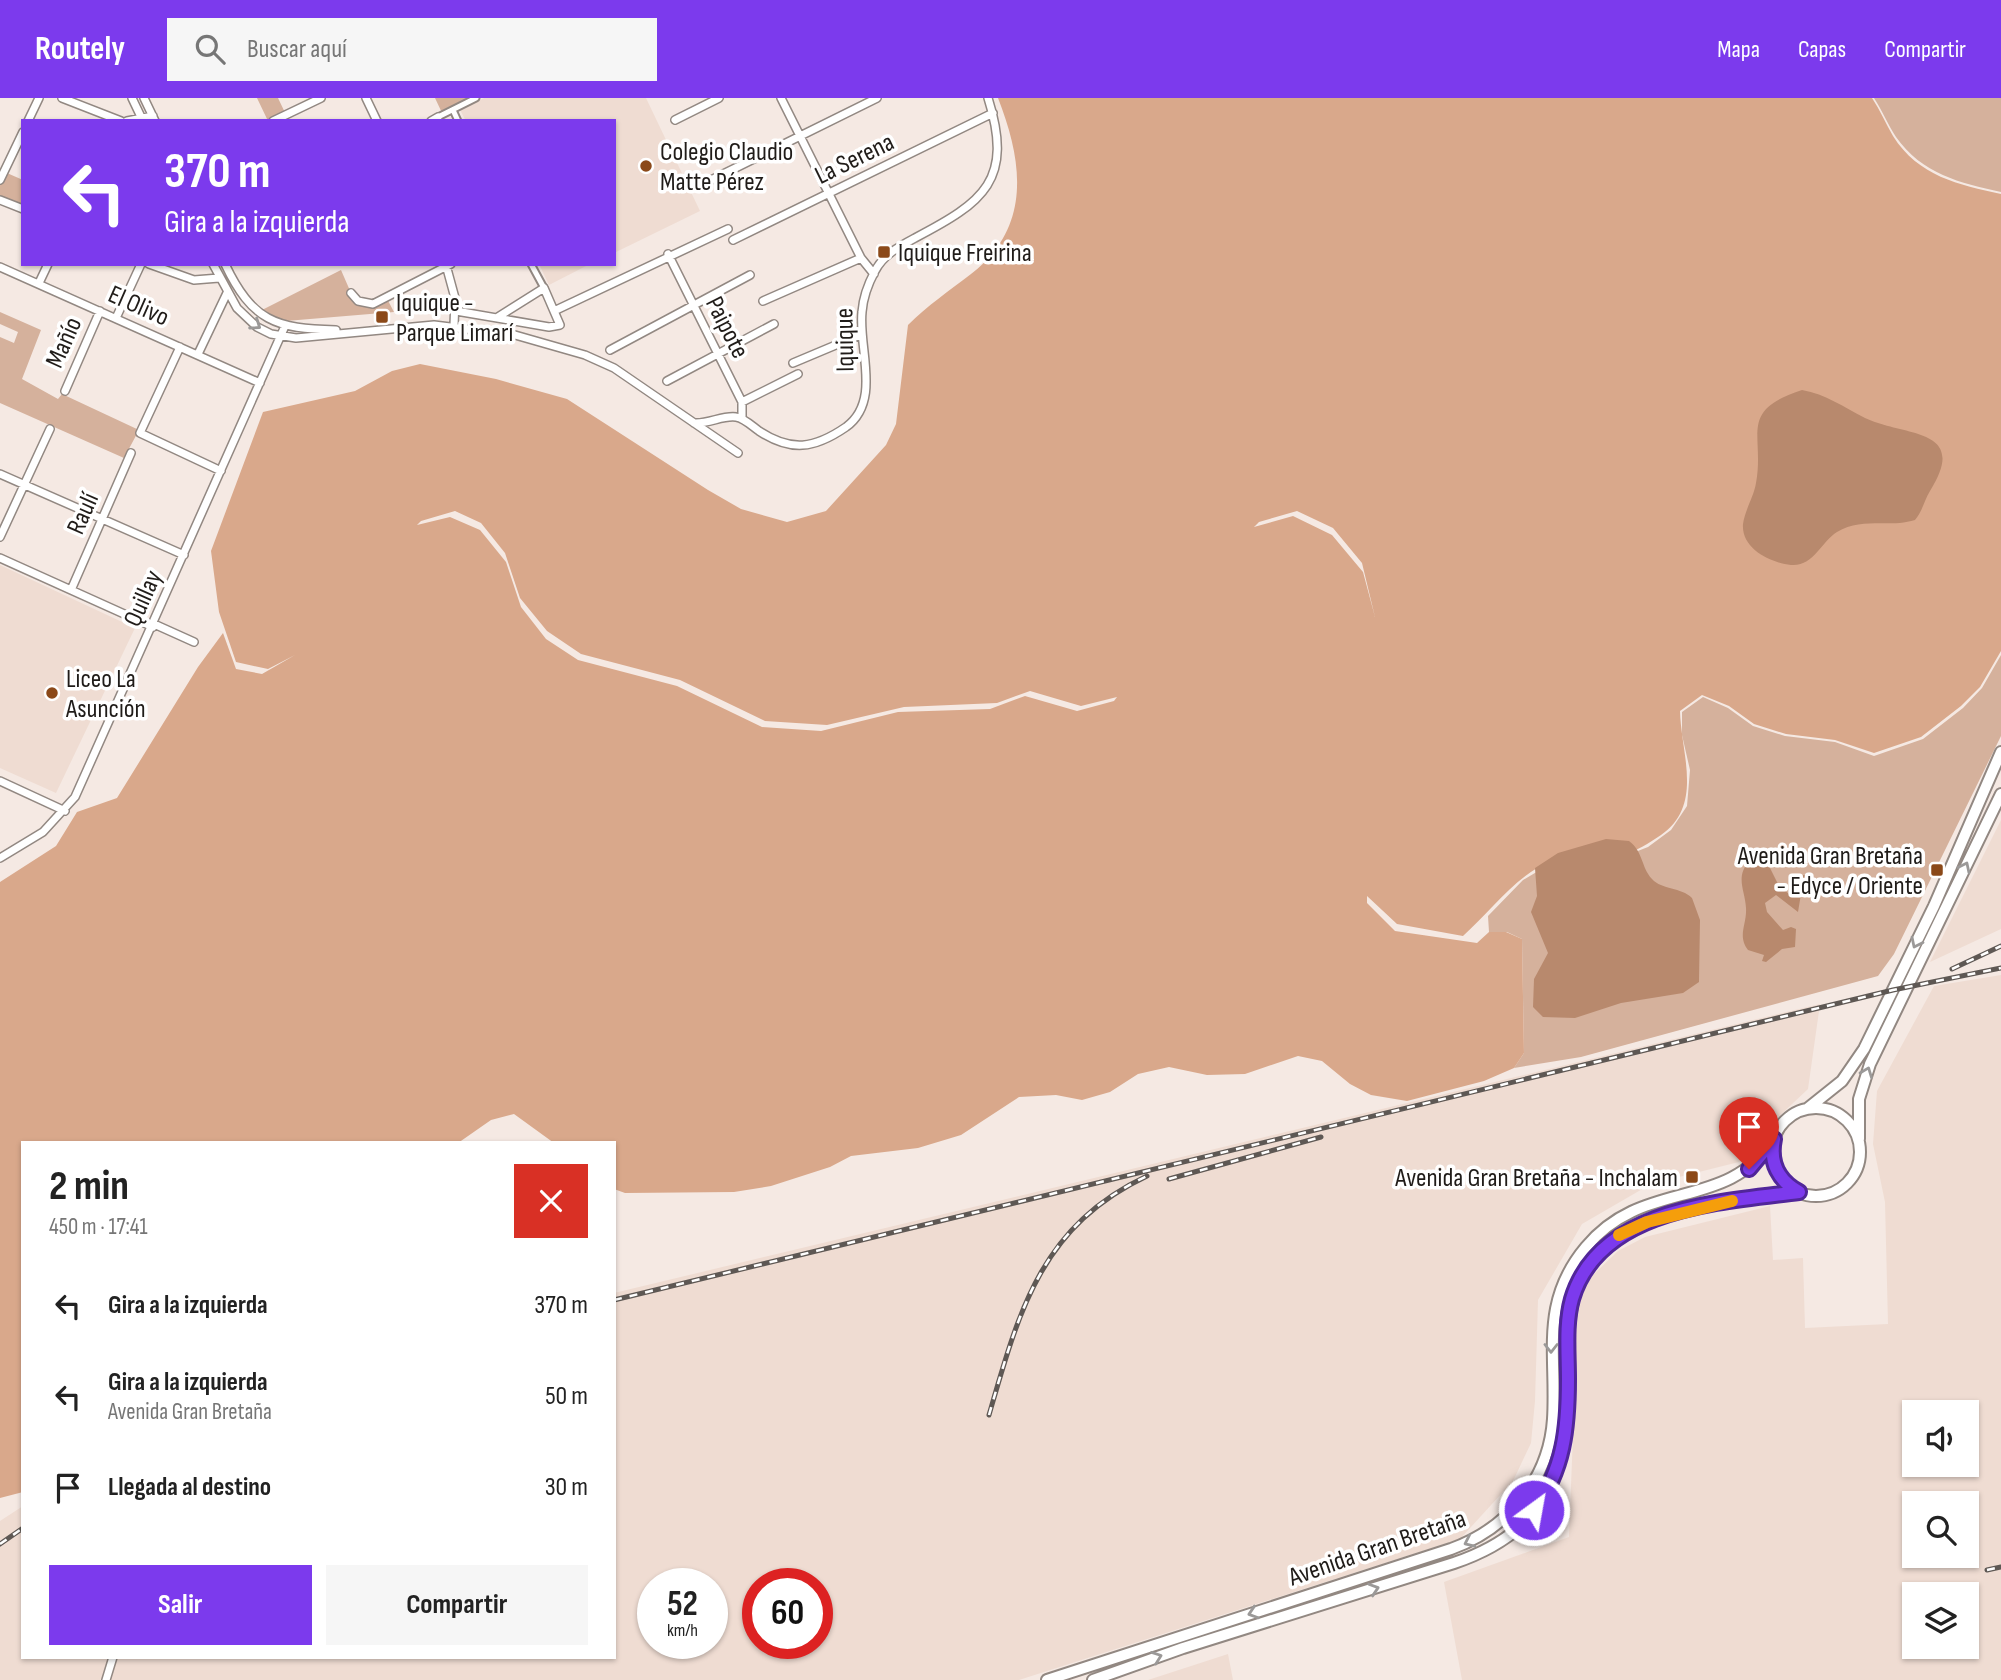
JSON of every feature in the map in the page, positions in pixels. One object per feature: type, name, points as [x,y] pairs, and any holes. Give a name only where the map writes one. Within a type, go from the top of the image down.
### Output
[{"type":"main road","points":[[2001,752],[1934,906],[1864,1049],[1842,1081],[1807,1109],[1788,1118],[1774,1139],[1773,1158],[1777,1171],[1784,1181],[1799,1192],[1824,1195],[1846,1185],[1859,1164],[1858,1108],[1866,1073],[2001,794]]},
{"type":"main road","points":[[1807,1109],[1825,1109],[1841,1115],[1859,1139]]},
{"type":"main road","name":"Avenida Gran Bretaña","points":[[1047,1680],[1451,1549],[1489,1531],[1525,1495],[1547,1454],[1553,1421],[1553,1318],[1563,1284],[1580,1253],[1604,1228],[1633,1209],[1738,1177],[1756,1162],[1774,1139]]},
{"type":"main road","name":"Avenida Gran Bretaña","points":[[1093,1680],[1183,1648],[1465,1560],[1497,1544],[1534,1510],[1558,1466],[1568,1414],[1569,1310],[1581,1278],[1598,1252],[1621,1234],[1647,1222],[1747,1198],[1799,1192]]},
{"type":"street","points":[[29,119],[39,98]]},
{"type":"street","points":[[62,98],[114,119]]},
{"type":"street","points":[[132,98],[142,119],[154,118],[144,98]]},
{"type":"street","points":[[276,119],[321,98]]},
{"type":"street","points":[[366,98],[376,119]]},
{"type":"street","points":[[434,119],[476,98]]},
{"type":"street","points":[[675,120],[719,98]]},
{"type":"street","points":[[781,98],[861,258],[874,274]]},
{"type":"street","points":[[705,183],[877,98]]},
{"type":"street","name":"Iquique","points":[[742,419],[771,439],[796,447],[817,444],[849,425],[859,415],[866,389],[862,334],[864,297],[882,261],[901,245],[948,221],[978,199],[993,173],[998,156],[999,140],[988,98]]},
{"type":"street","points":[[453,110],[457,119]]},
{"type":"street","name":"La Serena","points":[[733,240],[993,113]]},
{"type":"street","points":[[0,180],[21,136]]},
{"type":"street","points":[[0,200],[21,208]]},
{"type":"street","points":[[554,311],[668,254],[728,229]]},
{"type":"street","name":"Paipote","points":[[668,254],[742,402],[742,419]]},
{"type":"street","points":[[763,301],[861,258]]},
{"type":"street","points":[[39,283],[47,266]]},
{"type":"street","name":"Mañío","points":[[116,318],[140,266]]},
{"type":"street","points":[[155,266],[194,280],[219,278]]},
{"type":"street","points":[[214,266],[227,293],[251,322],[280,337],[454,326],[515,335],[585,355],[636,382],[738,453]]},
{"type":"street","points":[[226,266],[236,288],[250,306],[270,321],[285,326],[358,331]]},
{"type":"street","points":[[351,293],[358,302],[369,305],[446,266]]},
{"type":"street","points":[[448,266],[456,311],[454,326]]},
{"type":"street","points":[[456,311],[556,327],[560,325],[532,266]]},
{"type":"street","name":"El Olivo","points":[[0,267],[260,383]]},
{"type":"street","points":[[610,350],[750,275]]},
{"type":"street","points":[[498,317],[544,288]]},
{"type":"street","points":[[198,355],[227,293]]},
{"type":"street","name":"Mañío","points":[[65,391],[100,311]]},
{"type":"street","points":[[667,381],[774,324]]},
{"type":"street","name":"Quillay","points":[[0,858],[43,832],[75,797],[285,326]]},
{"type":"street","points":[[793,363],[862,334]]},
{"type":"street","points":[[180,347],[140,433],[221,471]]},
{"type":"street","points":[[742,402],[799,374]]},
{"type":"street","points":[[690,422],[712,423],[734,416],[742,419]]},
{"type":"street","points":[[0,537],[50,429]]},
{"type":"street","name":"Raulí","points":[[71,590],[131,453]]},
{"type":"street","points":[[0,474],[184,555]]},
{"type":"street","points":[[0,558],[194,642]]},
{"type":"street","points":[[0,781],[65,811]]},
{"type":"street","points":[[106,1680],[112,1659]]},
{"type":"shaded area","points":[[257,98],[278,98],[288,119],[267,119]]},
{"type":"shaded area","points":[[435,98],[480,98],[443,115]]},
{"type":"shaded area","name":"Colegio Claudio Matte Pérez","points":[[484,98],[646,98],[700,211],[616,252],[616,119],[465,119],[460,110]]},
{"type":"shaded area","points":[[998,98],[1872,98],[1903,150],[1927,170],[1970,187],[2001,194],[2001,651],[1980,687],[1961,706],[1921,737],[1874,753],[1835,740],[1786,734],[1754,724],[1729,706],[1702,695],[1680,711],[1687,778],[1682,809],[1674,823],[1661,835],[1632,851],[1614,855],[1561,858],[1540,866],[1516,884],[1463,936],[1397,924],[1367,896],[1367,903],[1395,931],[1477,943],[1489,932],[1506,932],[1522,939],[1524,1053],[1514,1068],[1484,1081],[1407,1101],[1371,1095],[1350,1084],[1322,1061],[1298,1056],[1245,1074],[1207,1075],[1169,1067],[1138,1074],[1110,1092],[1082,1100],[1056,1095],[1019,1097],[961,1135],[918,1148],[851,1156],[830,1167],[771,1186],[734,1192],[625,1193],[616,1190],[616,1141],[551,1141],[514,1114],[491,1120],[461,1141],[21,1141],[21,1493],[0,1498],[0,882],[56,846],[77,812],[117,798],[198,667],[223,633],[236,669],[262,674],[295,655],[268,669],[236,662],[219,612],[211,551],[263,412],[355,391],[392,371],[420,364],[496,379],[567,399],[741,509],[787,522],[826,511],[886,445],[896,424],[908,325],[991,256],[1004,236],[1013,215],[1017,192],[1013,146]],"holes":[[[455,511],[481,523],[505,553],[520,598],[547,631],[581,654],[680,680],[765,721],[827,725],[904,707],[997,703],[1030,691],[1081,706],[1117,697],[1114,701],[1077,711],[1025,696],[990,709],[898,712],[821,731],[762,727],[677,686],[578,660],[546,639],[521,607],[506,562],[480,530],[450,517],[417,525],[421,521]],[[1297,511],[1333,528],[1362,563],[1375,617],[1363,572],[1332,535],[1293,516],[1254,527],[1259,522]]]},
{"type":"shaded area","points":[[1874,98],[2001,98],[2001,192],[1943,175],[1918,160],[1896,137]]},
{"type":"shaded area","points":[[0,170],[21,179],[21,207],[0,198]]},
{"type":"shaded area","points":[[540,266],[586,266],[549,285]]},
{"type":"shaded area","points":[[341,270],[351,293],[365,304],[384,293],[394,312],[286,321],[260,311]]},
{"type":"shaded area","points":[[0,312],[41,330],[22,379],[58,399],[62,394],[139,430],[124,458],[0,403],[0,337],[14,343],[18,332],[0,324]]},
{"type":"shaded area","points":[[1802,390],[1827,398],[1865,418],[1928,438],[1938,445],[1942,455],[1940,470],[1915,520],[1847,528],[1832,536],[1805,562],[1791,565],[1766,558],[1759,553],[1747,541],[1743,524],[1756,483],[1757,438],[1761,416],[1769,406]]},
{"type":"shaded area","name":"Liceo La Asunción","points":[[0,565],[135,628],[56,793],[0,768]]},
{"type":"shaded area","points":[[2001,655],[2001,736],[1894,954],[1878,976],[1581,1057],[1514,1068],[1524,1053],[1522,939],[1507,932],[1489,932],[1488,916],[1523,880],[1555,861],[1625,856],[1648,847],[1671,830],[1687,806],[1690,770],[1682,735],[1682,712],[1703,697],[1728,708],[1753,726],[1785,736],[1835,742],[1874,756],[1923,739],[1963,708],[1982,688]]},
{"type":"shaded area","points":[[2001,820],[2001,929],[1930,962]]},
{"type":"shaded area","points":[[1606,839],[1629,841],[1637,849],[1656,883],[1688,894],[1692,898],[1700,920],[1699,982],[1683,993],[1621,1003],[1575,1018],[1543,1017],[1533,1007],[1534,979],[1548,953],[1531,912],[1537,896],[1535,868],[1558,853]]},
{"type":"shaded area","points":[[1765,858],[1779,886],[1789,894],[1794,891],[1794,875],[1806,875],[1809,882],[1801,894],[1798,912],[1776,895],[1765,903],[1767,912],[1783,930],[1791,927],[1796,929],[1795,947],[1782,949],[1766,962],[1762,961],[1764,955],[1748,950],[1743,940],[1746,908],[1742,884],[1742,873],[1749,861]]},
{"type":"shaded area","points":[[2001,975],[2001,1680],[1462,1680],[1444,1582],[1569,1537],[1574,1409],[1571,1400],[1573,1320],[1580,1297],[1592,1276],[1618,1251],[1645,1237],[1770,1206],[1773,1260],[1803,1258],[1805,1328],[1888,1324],[1885,1202],[1873,1144],[1877,1091],[1934,986]]},
{"type":"shaded area","points":[[1820,1004],[1808,1089],[1756,1138],[1739,1162],[1651,1184],[1582,1224],[1538,1300],[1531,1443],[1513,1481],[1460,1539],[1019,1680],[0,1680],[0,1521],[21,1507],[21,1659],[616,1659],[616,1293]]},
{"type":"shaded area","points":[[1228,1654],[1233,1680],[1148,1680]]},
{"type":"railway","points":[[1952,969],[2001,946]]},
{"type":"railway","points":[[616,1300],[1893,990],[2001,968]]},
{"type":"railway","points":[[1169,1179],[1321,1137]]},
{"type":"railway","points":[[989,1415],[1024,1307],[1058,1246],[1082,1220],[1111,1196],[1147,1176]]},
{"type":"railway","points":[[0,1544],[21,1529]]},
{"type":"railway","points":[[1987,1570],[2001,1567]]},
{"type":"slow traffic","points":[[1619,1235],[1662,1217],[1732,1201]]},
{"type":"place","name":"Colegio Claudio Matte Pérez","points":[[646,166]]},
{"type":"place","name":"Iquique Freirina","points":[[884,252]]},
{"type":"place","name":"Iquique - Parque Limarí","points":[[382,317]]},
{"type":"place","name":"Liceo La Asunción","points":[[52,693]]},
{"type":"place","name":"Avenida Gran Bretaña - Edyce / Oriente","points":[[1937,870]]},
{"type":"place","name":"Avenida Gran Bretaña - Inchalam","points":[[1692,1177]]},
{"type":"route","points":[[1534,1510],[1554,1478],[1565,1441],[1568,1414],[1569,1310],[1576,1287],[1586,1269],[1606,1245],[1638,1225],[1747,1198],[1799,1192],[1788,1186],[1774,1165],[1774,1139],[1749,1169]]}]
